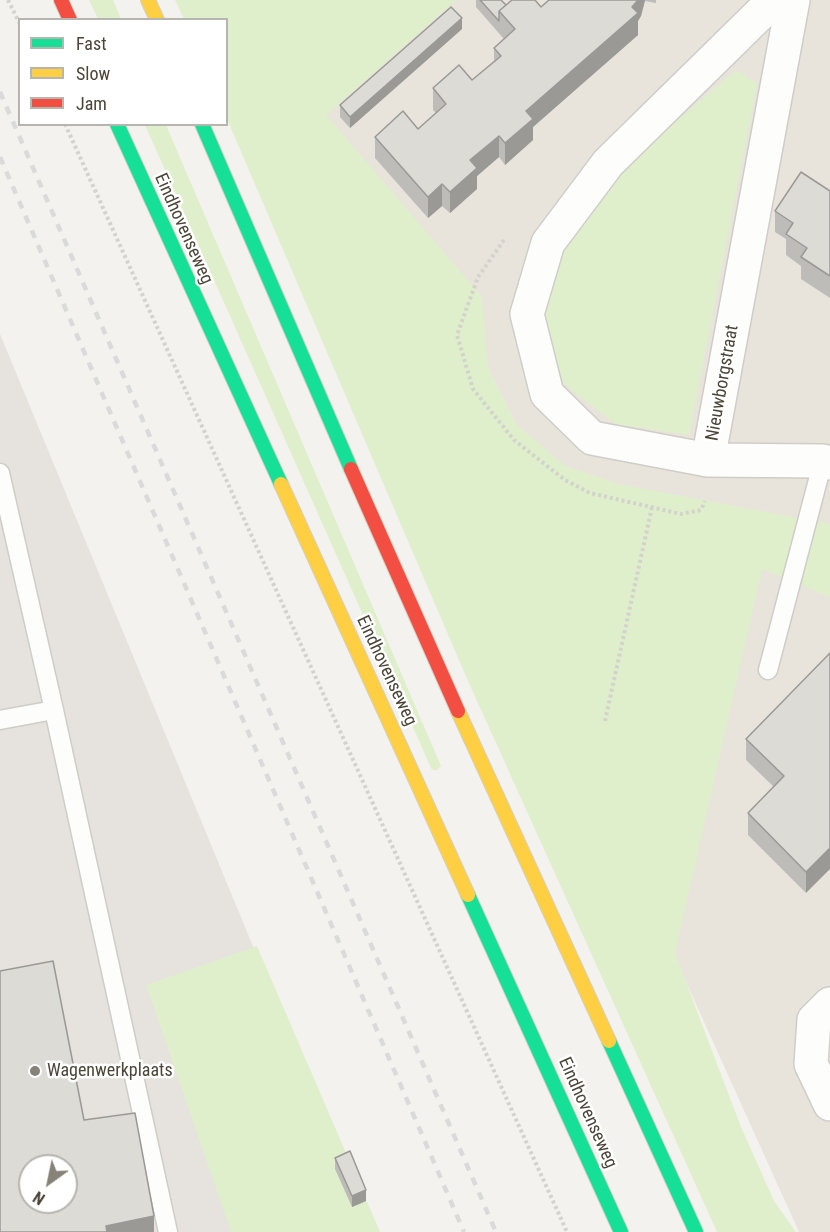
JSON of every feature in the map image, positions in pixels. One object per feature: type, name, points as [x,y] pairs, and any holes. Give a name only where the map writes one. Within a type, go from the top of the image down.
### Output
[{"type":"main road","points":[[62,0],[69,18]]},
{"type":"main road","points":[[148,0],[156,18]]},
{"type":"main road","name":"Eindhovenseweg","points":[[118,126],[621,1232]]},
{"type":"main road","points":[[203,126],[409,603],[696,1232]]},
{"type":"street","name":"Nieuwborgstraat","points":[[774,0],[608,163],[549,243],[527,314],[547,394],[592,438],[708,460],[793,0]]},
{"type":"street","points":[[708,460],[827,462]]},
{"type":"street","points":[[830,1004],[814,1020],[811,1064],[830,1104]]},
{"type":"lane","points":[[768,670],[827,462]]},
{"type":"lane","points":[[0,473],[168,1232]]},
{"type":"lane","points":[[0,720],[54,710]]},
{"type":"path","points":[[9,0],[18,20]]},
{"type":"path","points":[[66,126],[567,1232]]},
{"type":"path","points":[[605,721],[652,507]]},
{"type":"shaded area","points":[[242,0],[830,0],[830,1232],[799,1232]]},
{"type":"shaded area","points":[[0,334],[371,1232],[0,1232]]},
{"type":"green space","points":[[89,0],[113,0],[121,18],[98,18]]},
{"type":"green space","points":[[175,0],[456,0],[326,115],[482,297],[488,368],[516,424],[565,466],[619,484],[830,524],[830,597],[762,569],[675,953],[741,1127],[774,1201],[796,1232],[717,1232],[468,681],[228,121],[228,18],[184,18]]},
{"type":"green space","points":[[736,70],[757,83],[689,435],[615,424],[563,383],[542,311],[561,243],[597,198],[668,128]]},
{"type":"green space","points":[[145,126],[166,126],[441,766],[437,770],[432,770]]},
{"type":"green space","points":[[257,946],[380,1232],[231,1232],[146,985]]},
{"type":"building","points":[[480,0],[501,0],[506,5],[499,11],[499,21]]},
{"type":"building","points":[[512,0],[535,0],[541,7],[549,0],[638,0],[632,7],[638,13],[526,111],[533,119],[505,143],[499,136],[470,160],[477,168],[450,192],[442,184],[428,197],[375,137],[403,111],[418,129],[446,104],[433,88],[459,65],[472,80],[501,56],[494,48],[515,29],[499,11]]},
{"type":"building","points":[[451,7],[462,18],[350,117],[340,105]]},
{"type":"building","points":[[801,172],[830,191],[830,276],[801,257],[807,248],[786,234],[793,223],[775,211]]},
{"type":"building","points":[[830,653],[830,848],[806,872],[748,813],[784,776],[746,739]]},
{"type":"building","name":"Wagenwerkplaats","points":[[53,961],[84,1120],[135,1113],[154,1216],[106,1226],[107,1232],[0,1232],[0,971]]},
{"type":"building","points":[[350,1151],[366,1190],[352,1196],[335,1158]]},
{"type":"railway","points":[[0,92],[496,1232]]},
{"type":"railway","points":[[0,157],[464,1232]]},
{"type":"traffic: fast","points":[[118,126],[281,484]]},
{"type":"traffic: fast","points":[[203,126],[351,469]]},
{"type":"traffic: fast","points":[[468,895],[621,1232]]},
{"type":"traffic: fast","points":[[609,1041],[696,1232]]},
{"type":"traffic: slow","points":[[148,0],[156,18]]},
{"type":"traffic: slow","points":[[281,484],[468,895]]},
{"type":"traffic: slow","points":[[458,711],[609,1041]]},
{"type":"traffic: jam","points":[[61,0],[69,18]]},
{"type":"traffic: jam","points":[[351,469],[458,711]]},
{"type":"place","name":"Wagenwerkplaats","points":[[35,1071]]}]
